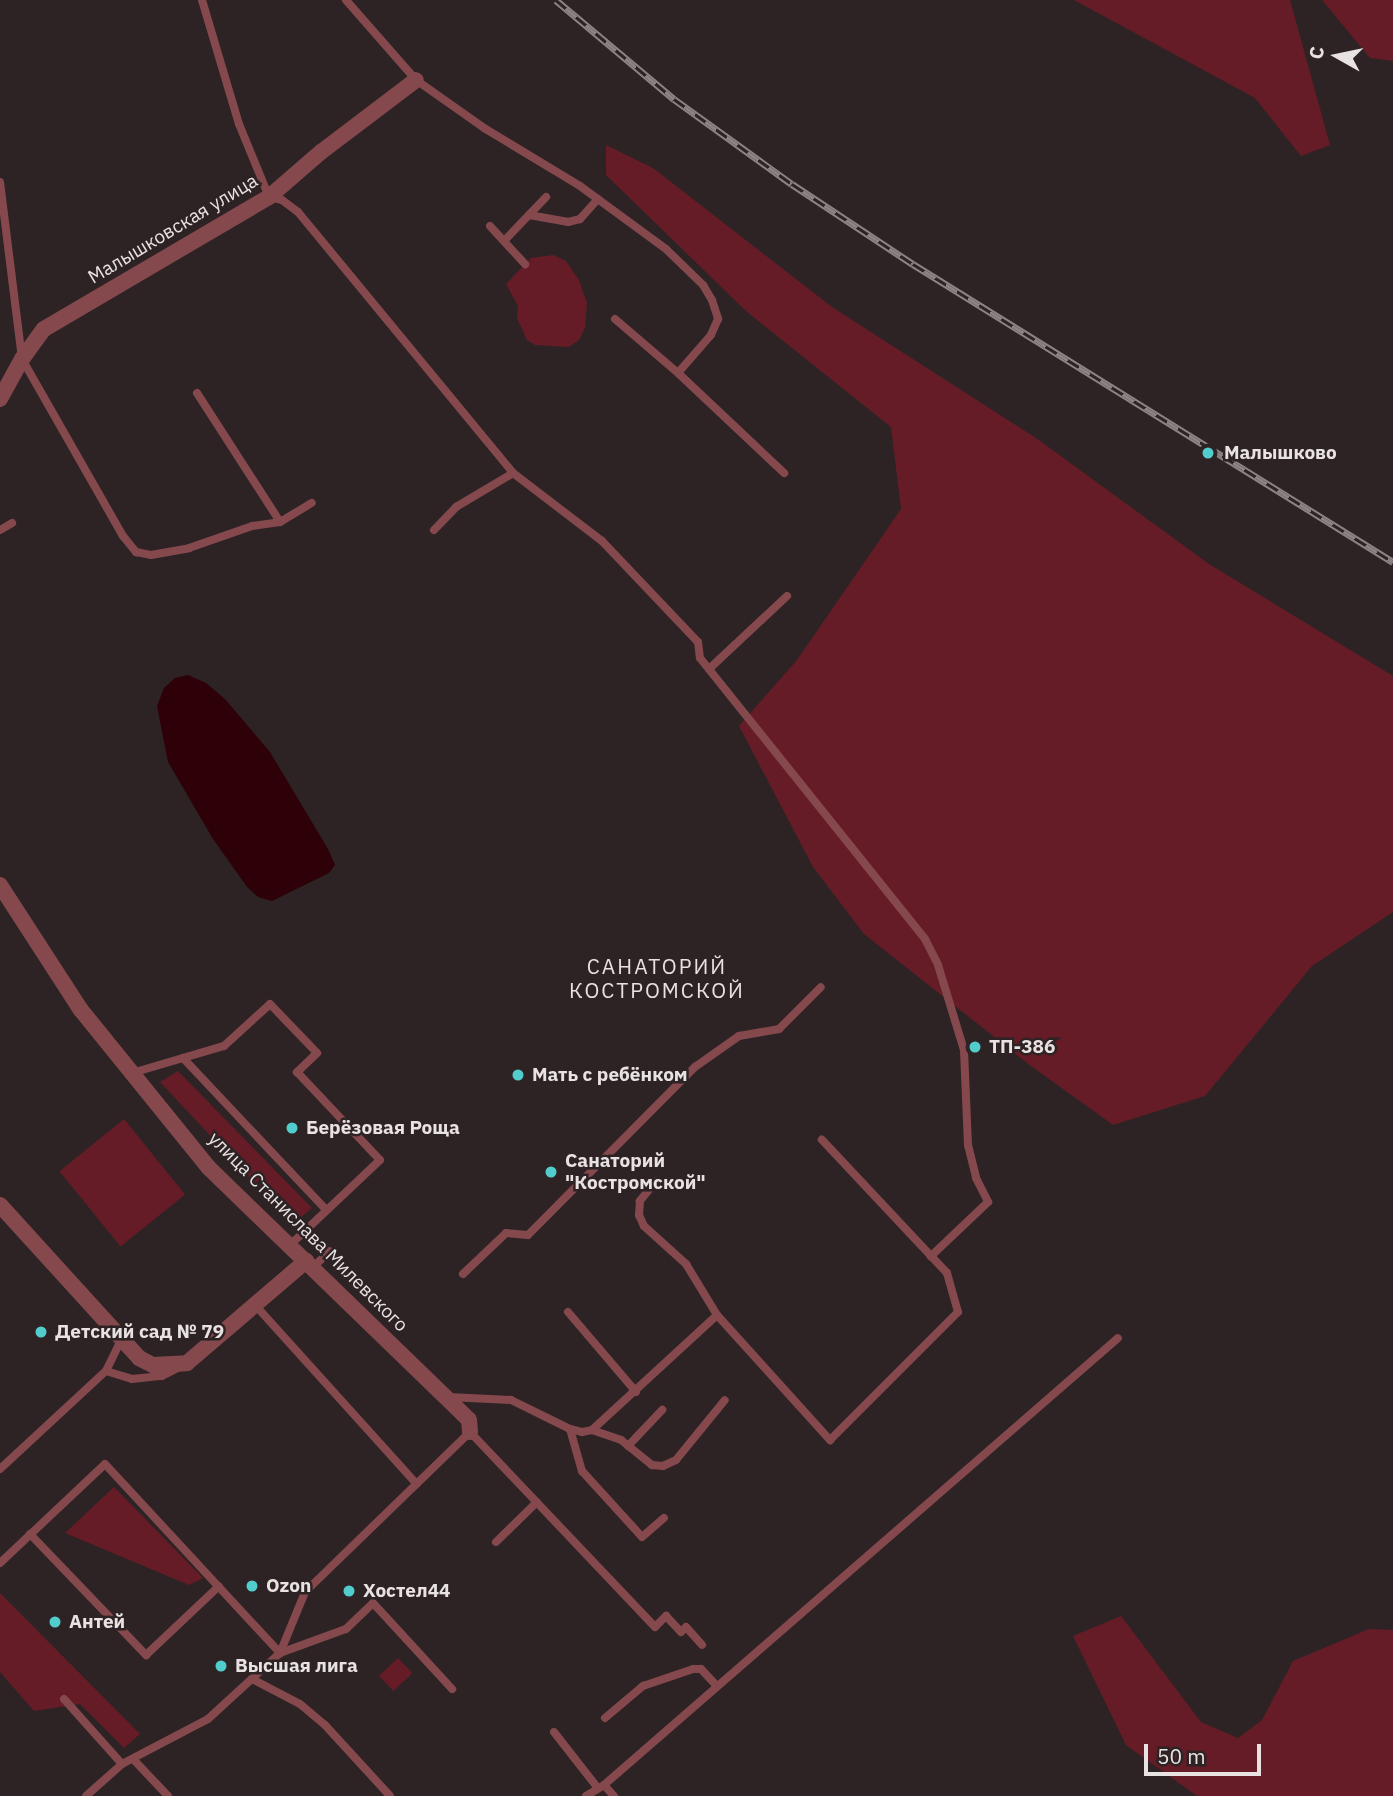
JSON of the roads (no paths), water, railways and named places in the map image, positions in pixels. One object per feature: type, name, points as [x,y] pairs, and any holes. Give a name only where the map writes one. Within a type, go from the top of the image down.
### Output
[{"type":"street","name":"Малышковская улица","points":[[0,399],[22,359],[44,329],[269,197],[321,152],[415,80]]},
{"type":"street","name":"улица Станислава Милевского","points":[[0,885],[80,1010],[208,1167],[469,1420],[470,1432]]},
{"type":"street","points":[[0,1205],[139,1358],[153,1365],[187,1363],[255,1305],[310,1264]]},
{"type":"lane","points":[[202,0],[239,124],[269,197],[282,200],[298,212],[513,473],[602,541],[698,642],[700,658],[909,919],[938,965],[964,1051],[968,1145],[976,1178],[988,1202],[931,1256]]},
{"type":"lane","points":[[346,0],[415,80],[484,128],[598,200],[666,249],[703,285],[712,300],[718,319],[711,335],[678,373]]},
{"type":"lane","points":[[0,182],[22,359],[123,536],[136,552],[151,555],[189,548],[252,526],[279,522],[312,503]]},
{"type":"lane","points":[[504,241],[546,197]]},
{"type":"lane","points":[[529,215],[568,222],[580,219],[598,200]]},
{"type":"lane","points":[[490,226],[525,264]]},
{"type":"lane","points":[[615,319],[678,373],[784,473]]},
{"type":"lane","points":[[197,393],[279,522]]},
{"type":"lane","points":[[434,530],[456,507],[513,473]]},
{"type":"lane","points":[[0,530],[12,523]]},
{"type":"lane","points":[[709,669],[787,596]]},
{"type":"lane","points":[[463,1274],[506,1233],[528,1235],[695,1066],[739,1036],[779,1029],[821,987]]},
{"type":"lane","points":[[132,1073],[224,1046],[271,1003],[317,1053],[297,1072],[380,1160],[290,1245]]},
{"type":"lane","points":[[183,1058],[326,1210]]},
{"type":"lane","points":[[656,1181],[640,1201],[639,1215],[644,1226],[686,1264],[717,1315],[830,1440],[958,1312],[947,1273],[822,1140]]},
{"type":"lane","points":[[310,1264],[330,1251]]},
{"type":"lane","points":[[255,1305],[417,1484]]},
{"type":"lane","points":[[568,1312],[636,1392]]},
{"type":"lane","points":[[445,1397],[511,1400],[570,1429],[582,1432],[592,1430],[717,1315]]},
{"type":"lane","points":[[0,1469],[106,1371],[122,1338]]},
{"type":"lane","points":[[586,1796],[717,1686],[1118,1338]]},
{"type":"lane","points":[[106,1371],[132,1379],[162,1376],[187,1363]]},
{"type":"lane","points":[[592,1430],[628,1446],[652,1465],[670,1463],[677,1460],[725,1400]]},
{"type":"lane","points":[[628,1446],[662,1410]]},
{"type":"lane","points":[[570,1429],[582,1471],[642,1537],[664,1518]]},
{"type":"lane","points":[[280,1653],[305,1592],[470,1432],[654,1627],[666,1616],[681,1632],[686,1627],[702,1644]]},
{"type":"lane","points":[[0,1563],[105,1464],[280,1653]]},
{"type":"lane","points":[[496,1542],[537,1502]]},
{"type":"lane","points":[[30,1534],[146,1655],[219,1586]]},
{"type":"lane","points":[[86,1796],[122,1764],[208,1719],[280,1653],[346,1629],[373,1603],[452,1689]]},
{"type":"lane","points":[[604,1718],[643,1686],[693,1669],[701,1669],[717,1686]]},
{"type":"lane","points":[[252,1679],[300,1704],[325,1725],[390,1796]]},
{"type":"lane","points":[[64,1699],[122,1764]]},
{"type":"lane","points":[[554,1732],[600,1786],[614,1796]]},
{"type":"lane","points":[[133,1759],[168,1796]]},
{"type":"railway","points":[[556,0],[674,99],[792,184],[913,264],[1393,562]]},
{"type":"place","name":"Малышково","points":[[1208,453]]},
{"type":"place","name":"ТП-386","points":[[975,1047]]},
{"type":"place","name":"Мать с ребёнком","points":[[518,1075]]},
{"type":"place","name":"Берёзовая Роща","points":[[292,1128]]},
{"type":"place","name":"Санаторий \"Костромской\"","points":[[551,1172]]},
{"type":"place","name":"Детский сад № 79","points":[[41,1332]]},
{"type":"place","name":"Ozon","points":[[252,1586]]},
{"type":"place","name":"Хостел44","points":[[349,1591]]},
{"type":"place","name":"Антей","points":[[55,1622]]},
{"type":"place","name":"Высшая лига","points":[[221,1666]]},
{"type":"district","name":"САНАТОРИЙ КОСТРОМСКОЙ","points":[[657,978]]}]
